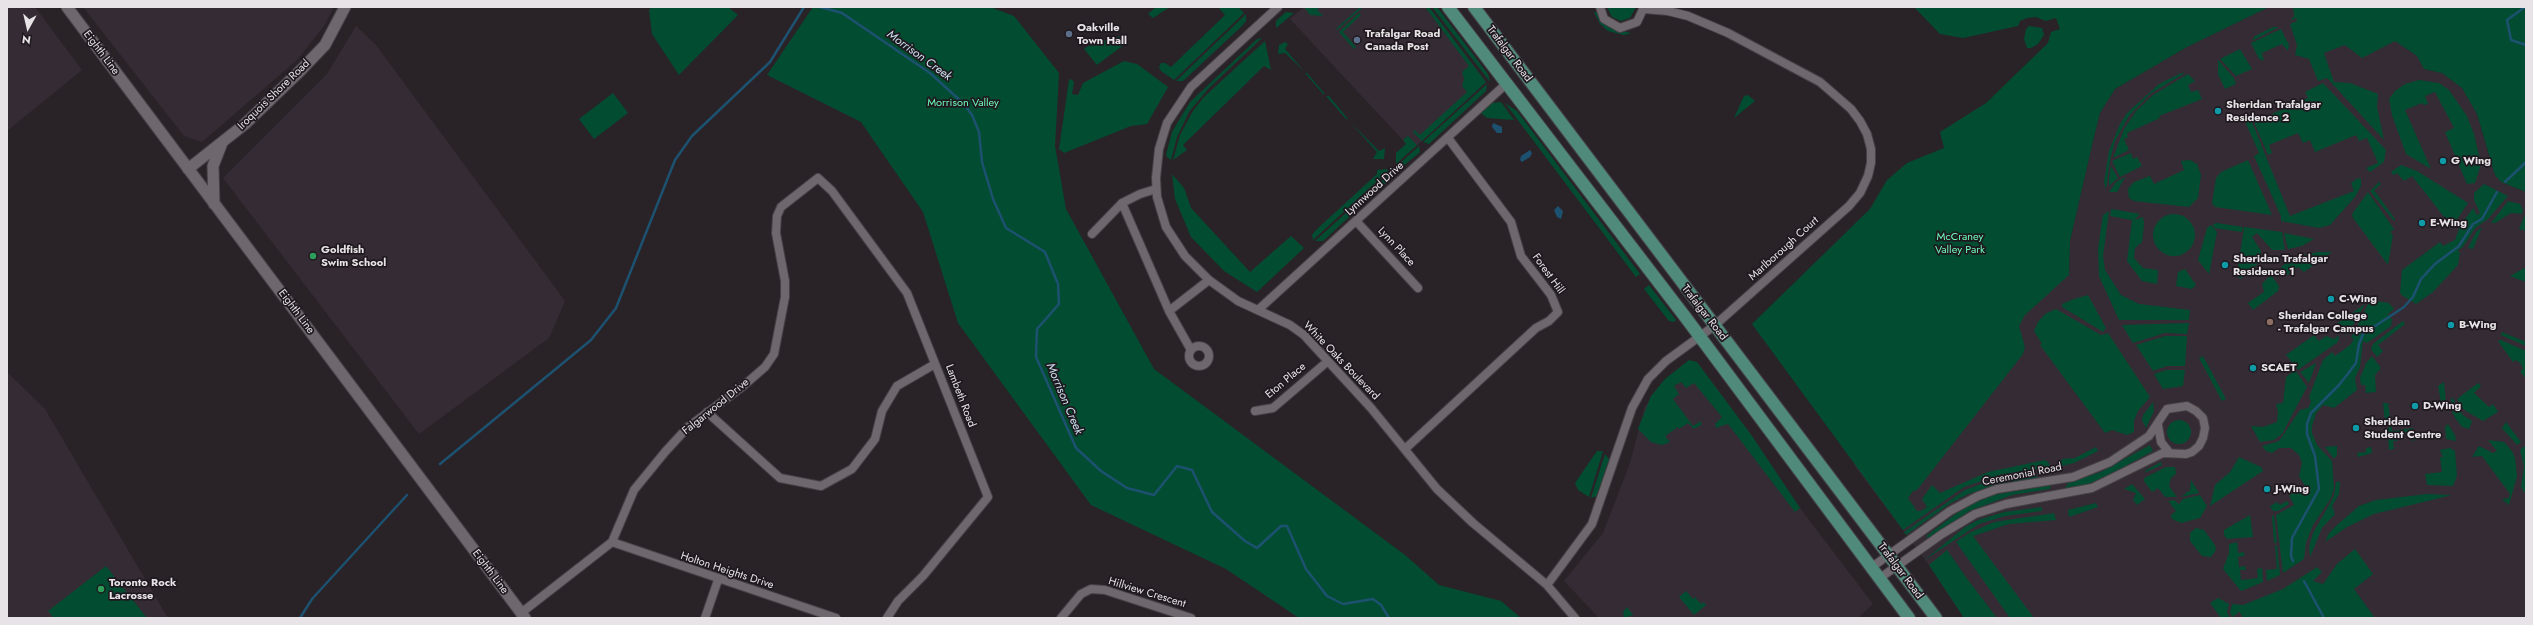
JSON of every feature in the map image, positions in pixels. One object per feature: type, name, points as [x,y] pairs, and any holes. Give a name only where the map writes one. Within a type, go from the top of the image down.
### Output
[{"type":"main road","name":"Trafalgar Road","points":[[1448,7],[1700,337],[1909,618]]},
{"type":"main road","name":"Trafalgar Road","points":[[1474,7],[1936,618]]},
{"type":"street","name":"Eighth Line","points":[[67,7],[519,616]]},
{"type":"street","name":"Iroquois Shore Road","points":[[188,169],[245,124],[325,45],[345,7]]},
{"type":"street","name":"White Oaks Boulevard","points":[[1278,7],[1205,72],[1178,103],[1162,132],[1156,166],[1156,189],[1161,212],[1175,242],[1209,280],[1238,301],[1290,325],[1304,335],[1371,408],[1436,489],[1547,585],[1575,618]]},
{"type":"street","name":"Marlborough Court","points":[[1547,585],[1592,524],[1639,393],[1648,379],[1666,361],[1714,326],[1849,206],[1860,193],[1868,176],[1871,149],[1867,134],[1851,109],[1820,82],[1728,33],[1688,16],[1668,11],[1644,8],[1637,22],[1620,28],[1604,19],[1600,7]]},
{"type":"street","name":"Lynnwood Drive","points":[[1258,310],[1506,84]]},
{"type":"street","name":"Forest Hill","points":[[1405,449],[1536,328],[1549,321],[1558,312],[1551,295],[1521,256],[1511,222],[1448,138]]},
{"type":"street","points":[[214,204],[214,166],[222,142]]},
{"type":"street","name":"Lambeth Road","points":[[818,178],[832,191],[907,293],[988,497],[923,576],[898,601],[887,618]]},
{"type":"street","name":"Falgarwood Drive","points":[[519,616],[612,542],[634,490],[688,427],[764,367],[774,354],[785,281],[776,233],[777,216],[781,207],[818,178]]},
{"type":"street","points":[[1092,234],[1122,203],[1156,189]]},
{"type":"street","points":[[1122,203],[1169,311],[1191,350]]},
{"type":"street","name":"Lynn Place","points":[[1356,221],[1418,288]]},
{"type":"street","points":[[1169,311],[1209,280]]},
{"type":"street","name":"Eton Place","points":[[1255,411],[1273,408],[1328,361]]},
{"type":"street","points":[[707,412],[780,478],[821,486],[852,469],[874,439],[882,411],[896,386],[935,364]]},
{"type":"street","name":"Ceremonial Road","points":[[1872,567],[1950,511],[1973,498],[1997,489],[2067,478],[2090,471],[2138,444],[2154,431],[2163,412],[2176,406],[2192,408],[2203,418],[2205,433],[2199,446],[2186,454],[2169,452],[2160,454],[2092,488],[2006,504],[1975,514],[1942,534],[1880,578]]},
{"type":"street","points":[[2158,424],[2161,442],[2169,452]]},
{"type":"street","name":"Holton Heights Drive","points":[[612,542],[718,580],[836,618]]},
{"type":"street","points":[[705,618],[718,580]]},
{"type":"street","name":"Hillview Crescent","points":[[1061,618],[1081,594],[1091,589],[1105,590],[1191,618]]},
{"type":"shaded area","points":[[7,7],[35,7],[82,70],[7,131]]},
{"type":"shaded area","points":[[83,7],[334,7],[324,26],[297,60],[202,142],[184,136]]},
{"type":"shaded area","points":[[1304,7],[1429,7],[1486,82],[1412,150],[1290,19]]},
{"type":"shaded area","name":"Sheridan College - Trafalgar Campus","points":[[2269,7],[2346,7],[2417,56],[2424,69],[2442,73],[2462,88],[2477,114],[2492,166],[2501,182],[2526,192],[2526,618],[1964,618],[1929,565],[1854,465],[1927,411],[1997,334],[2069,275],[2070,241],[2093,141],[2100,113],[2115,89],[2187,47]]},
{"type":"shaded area","points":[[356,26],[376,45],[565,301],[549,338],[419,434],[223,178],[327,74]]},
{"type":"shaded area","points":[[1689,360],[1697,362],[1752,436],[1800,508],[1873,604],[1858,618],[1599,618],[1564,581],[1603,533],[1630,463],[1645,406]]},
{"type":"shaded area","points":[[7,372],[45,409],[168,618],[7,618]]},
{"type":"green space","points":[[652,7],[728,7],[738,15],[679,75],[652,34],[649,10]]},
{"type":"green space","name":"Morrison Valley","points":[[813,7],[990,7],[1014,16],[1059,73],[1055,146],[1066,209],[1154,369],[1405,555],[1439,585],[1501,601],[1521,618],[1299,618],[1226,569],[1091,505],[958,323],[923,212],[861,122],[767,75]]},
{"type":"green space","points":[[1156,7],[1170,7],[1153,18],[1148,14]]},
{"type":"green space","points":[[1218,7],[1238,7],[1244,13],[1174,80],[1161,71],[1159,67],[1161,63],[1165,63],[1171,67],[1225,15]]},
{"type":"green space","points":[[1304,7],[1320,7],[1317,10],[1323,16],[1310,15]]},
{"type":"green space","points":[[1360,7],[1363,7],[1337,30],[1336,29]]},
{"type":"green space","points":[[1425,7],[1429,7],[1486,82],[1422,141],[1413,132],[1414,130],[1420,135],[1467,92],[1462,86],[1464,79],[1462,72],[1469,66]]},
{"type":"green space","points":[[1432,7],[1437,7],[1488,74],[1490,82]]},
{"type":"green space","points":[[1607,7],[1636,7],[1630,18],[1621,21],[1612,17]]},
{"type":"green space","name":"McCraney Valley Park","points":[[1914,7],[2269,7],[2187,47],[2115,89],[2100,113],[2093,141],[2070,241],[2069,275],[2025,315],[2019,326],[2025,347],[2023,354],[1917,490],[1913,491],[1908,498],[1917,511],[1921,511],[1927,507],[1922,499],[1932,485],[1940,493],[1988,472],[2045,460],[2049,463],[2050,467],[2003,474],[1964,487],[1903,530],[1752,324],[1870,209],[1887,180],[1907,163],[1944,148],[1940,132],[1986,103],[2048,43],[2051,32],[2060,29],[2056,18],[2046,21],[2036,17],[2027,18],[2020,21],[2018,26],[1963,38],[1940,34]]},
{"type":"green space","points":[[2293,7],[2526,7],[2526,192],[2501,182],[2495,175],[2477,114],[2462,88],[2442,73],[2424,69],[2417,56],[2395,41],[2362,58],[2345,45],[2324,53],[2334,82],[2350,83],[2378,94],[2377,107],[2384,140],[2327,78],[2318,81],[2309,59],[2295,55],[2297,45],[2290,24],[2297,21],[2296,18],[2290,21],[2294,16]]},
{"type":"green space","points":[[1286,12],[1294,13],[1276,28],[1276,21]]},
{"type":"green space","points":[[1594,12],[1598,12],[1604,23],[1610,28],[1631,33],[1624,35],[1608,31],[1600,24]]},
{"type":"green space","points":[[1359,13],[1361,15],[1343,32],[1356,47],[1354,49],[1339,32]]},
{"type":"green space","points":[[1246,14],[1246,21],[1243,25],[1183,81],[1176,81]]},
{"type":"green space","points":[[2029,26],[2042,28],[2044,35],[2038,44],[2031,48],[2027,48],[2024,39],[2026,29]]},
{"type":"green space","points":[[2273,27],[2279,27],[2252,41],[2255,36]]},
{"type":"green space","points":[[2281,29],[2289,45],[2288,51],[2282,44],[2262,53],[2264,61],[2259,59],[2251,43]]},
{"type":"green space","points":[[1121,36],[1125,44],[1097,65],[1084,49],[1091,44]]},
{"type":"green space","points":[[1262,38],[1208,89],[1189,112],[1177,137],[1171,160],[1168,158],[1166,155],[1172,132],[1190,102],[1257,39]]},
{"type":"green space","points":[[1265,41],[1271,70],[1264,66],[1183,145],[1187,150],[1173,160],[1180,135],[1193,111],[1204,97]]},
{"type":"green space","points":[[1285,42],[1288,44],[1285,49],[1304,71],[1285,53],[1278,54],[1279,45]]},
{"type":"green space","points":[[2240,49],[2252,69],[2236,76],[2220,59]]},
{"type":"green space","points":[[2218,60],[2234,78],[2236,84],[2225,89],[2218,74]]},
{"type":"green space","points":[[1124,61],[1137,64],[1168,87],[1147,124],[1131,126],[1064,153],[1059,149],[1069,80],[1071,79],[1074,82],[1072,94],[1078,95],[1083,83]]},
{"type":"green space","points":[[1305,73],[1307,73],[1325,94],[1323,94]]},
{"type":"green space","points":[[2181,73],[2185,73],[2150,94],[2129,116],[2115,141],[2110,160],[2106,190],[2104,182],[2109,151],[2119,126],[2127,113],[2159,84]]},
{"type":"green space","points":[[2188,74],[2195,81],[2188,85],[2191,92],[2198,90],[2202,99],[2159,116],[2160,118],[2127,133],[2128,137],[2124,139],[2129,150],[2113,158],[2124,129],[2136,111],[2153,95]]},
{"type":"green space","points":[[2419,80],[2439,83],[2449,90],[2467,116],[2474,134],[2481,164],[2475,183],[2467,184],[2445,132],[2454,128],[2435,92],[2425,96],[2428,104],[2424,105],[2422,103],[2405,110],[2431,169],[2406,154],[2392,115],[2389,99],[2395,91],[2405,84]]},
{"type":"green space","points":[[2323,83],[2386,150],[2384,162],[2370,172],[2366,168],[2378,163],[2367,138],[2359,141],[2356,135],[2315,152],[2310,140],[2303,143],[2298,133],[2269,145],[2272,153],[2268,155],[2254,122],[2308,98],[2305,92]]},
{"type":"green space","points":[[1487,84],[1486,91],[1429,144],[1423,142]]},
{"type":"green space","points":[[613,93],[628,113],[594,139],[579,119]]},
{"type":"green space","points":[[1748,95],[1755,101],[1734,118],[1744,96]]},
{"type":"green space","points":[[1326,96],[1329,96],[1348,119],[1346,119]]},
{"type":"green space","points":[[1501,102],[1514,120],[1487,118],[1481,113],[1492,103]]},
{"type":"green space","points":[[1505,103],[1517,111],[1640,274],[1636,277]]},
{"type":"green space","points":[[2250,117],[2290,216],[2354,191],[2351,183],[2358,178],[2361,179],[2361,186],[2355,197],[2330,225],[2319,228],[2281,221],[2281,216],[2254,156],[2259,153],[2244,119]]},
{"type":"green space","points":[[1349,121],[1379,151],[1385,148],[1384,159],[1373,159],[1377,152]]},
{"type":"green space","points":[[1408,136],[1417,145],[1396,164],[1396,153],[1406,144],[1403,140]]},
{"type":"green space","points":[[1419,146],[1420,152],[1402,167],[1397,166]]},
{"type":"green space","points":[[2131,153],[2133,159],[2137,157],[2142,166],[2120,177],[2112,161]]},
{"type":"green space","points":[[2190,160],[2197,164],[2201,175],[2198,198],[2189,207],[2134,201],[2129,198],[2128,189],[2134,182],[2150,176],[2154,184],[2184,170],[2181,161]]},
{"type":"green space","points":[[2248,160],[2272,215],[2215,207],[2212,203],[2216,178],[2221,172]]},
{"type":"green space","points":[[2401,165],[2417,171],[2468,203],[2452,227],[2412,176],[2404,181],[2397,173],[2393,175],[2391,172]]},
{"type":"green space","points":[[2111,166],[2118,178],[2109,186],[2109,179]]},
{"type":"green space","points":[[1387,169],[1388,171],[1313,240],[1312,235],[1316,230],[1377,174],[1377,170]]},
{"type":"green space","points":[[1390,173],[1388,181],[1323,241],[1315,241]]},
{"type":"green space","points":[[1172,174],[1184,188],[1191,208],[1250,272],[1291,236],[1304,248],[1257,292],[1224,271],[1191,237],[1175,199]]},
{"type":"green space","points":[[2125,177],[2117,192],[2109,192],[2116,182]]},
{"type":"green space","points":[[2379,182],[2381,184],[2374,190],[2395,219],[2394,221],[2370,191]]},
{"type":"green space","points":[[2484,184],[2508,196],[2488,219],[2475,228],[2463,247],[2458,250],[2460,253],[2458,265],[2433,292],[2416,304],[2403,296],[2400,293],[2402,270],[2440,242],[2443,246],[2455,240],[2460,226],[2473,208],[2477,215],[2480,213],[2474,200],[2474,193]]},
{"type":"green space","points":[[2368,192],[2394,229],[2390,232],[2393,235],[2388,265],[2353,218],[2352,214]]},
{"type":"green space","points":[[2508,201],[2520,204],[2523,210],[2522,214],[2511,213],[2495,223],[2491,223]]},
{"type":"green space","points":[[2111,209],[2140,214],[2134,220],[2143,217],[2144,224],[2142,242],[2135,248],[2134,258],[2143,268],[2158,270],[2157,284],[2142,281],[2127,261],[2132,220],[2110,216]]},
{"type":"green space","points":[[2109,211],[2103,256],[2105,270],[2121,295],[2139,304],[2190,310],[2189,320],[2119,320],[2099,276],[2098,249],[2103,215]]},
{"type":"green space","points":[[2526,212],[2526,231],[2519,229]]},
{"type":"green space","points":[[2170,214],[2178,214],[2186,217],[2192,223],[2195,235],[2192,247],[2186,253],[2178,256],[2170,256],[2162,253],[2156,247],[2153,239],[2153,231],[2156,223],[2162,217]]},
{"type":"green space","points":[[2217,223],[2243,227],[2242,232],[2214,228],[2213,224]]},
{"type":"green space","points":[[2211,225],[2217,232],[2209,274],[2198,260],[2207,228]]},
{"type":"green space","points":[[2244,227],[2282,232],[2285,250],[2272,250],[2257,233],[2252,237],[2261,251],[2260,262],[2240,279],[2237,275]]},
{"type":"green space","points":[[2482,227],[2473,249],[2468,248],[2476,232]]},
{"type":"green space","points":[[2284,233],[2314,239],[2302,246],[2288,249]]},
{"type":"green space","points":[[2318,252],[2332,252],[2304,272],[2298,267],[2287,275],[2281,267],[2294,257]]},
{"type":"green space","points":[[2526,267],[2526,282],[2510,276]]},
{"type":"green space","points":[[2185,269],[2196,285],[2192,289],[2176,286],[2178,272]]},
{"type":"green space","points":[[2271,275],[2279,286],[2278,291],[2253,310],[2248,303],[2264,292],[2262,284]]},
{"type":"green space","points":[[1649,285],[1676,320],[1674,322],[1669,321],[1644,289]]},
{"type":"green space","points":[[2088,295],[2106,328],[2103,332],[2062,307],[2062,304]]},
{"type":"green space","points":[[2372,300],[2389,303],[2394,309],[2388,314],[2392,319],[2391,326],[2367,343],[2363,341],[2360,367],[2355,378],[2357,390],[2334,408],[2323,405],[2316,413],[2312,426],[2312,433],[2317,445],[2332,461],[2334,488],[2331,498],[2313,525],[2306,543],[2304,559],[2283,573],[2276,515],[2294,505],[2289,495],[2305,486],[2299,476],[2302,463],[2299,455],[2291,448],[2279,448],[2272,453],[2266,451],[2262,446],[2279,441],[2300,410],[2308,408],[2311,402],[2309,397],[2323,360],[2332,352],[2335,356],[2350,345],[2354,339],[2351,338],[2369,302]]},
{"type":"green space","points":[[2365,304],[2348,334],[2346,335],[2336,324]]},
{"type":"green space","points":[[2056,309],[2101,335],[2108,333],[2150,397],[2138,411],[2134,421],[2134,432],[2127,435],[2112,430],[2105,433],[2040,345],[2042,344],[2034,331],[2038,322],[2045,314]]},
{"type":"green space","points":[[2403,321],[2405,324],[2378,345],[2383,351],[2377,357],[2371,349],[2373,344]]},
{"type":"green space","points":[[2189,323],[2187,334],[2165,333],[2133,343],[2122,325]]},
{"type":"green space","points":[[2502,332],[2526,342],[2526,346],[2501,335]]},
{"type":"green space","points":[[2314,335],[2319,341],[2326,336],[2334,339],[2339,335],[2338,342],[2298,370],[2286,355]]},
{"type":"green space","points":[[2165,336],[2187,336],[2185,366],[2167,366],[2153,371],[2136,345]]},
{"type":"green space","points":[[2501,340],[2526,351],[2526,379],[2520,371],[2523,369],[2521,364],[2516,360],[2513,362],[2498,341]]},
{"type":"green space","points":[[2203,356],[2226,399],[2222,401],[2199,358]]},
{"type":"green space","points":[[2372,356],[2381,368],[2375,375],[2376,392],[2366,393],[2365,385],[2361,385],[2360,378],[2366,363]]},
{"type":"green space","points":[[1689,360],[1697,362],[1752,436],[1800,508],[1795,512],[1728,424],[1716,428],[1715,424],[1722,417],[1694,383],[1686,388],[1681,382],[1674,386],[1679,394],[1673,399],[1693,426],[1701,421],[1701,425],[1694,429],[1688,423],[1679,429],[1678,427],[1665,436],[1670,442],[1662,445],[1651,442],[1638,429],[1651,396],[1665,379]]},
{"type":"green space","points":[[2316,363],[2309,383],[2300,372]]},
{"type":"green space","points":[[2166,370],[2185,370],[2183,386],[2163,389],[2154,374]]},
{"type":"green space","points":[[2295,370],[2307,387],[2282,434],[2274,440],[2260,442],[2251,426],[2263,427],[2277,422],[2278,412],[2276,404],[2283,403],[2286,377]]},
{"type":"green space","points":[[2444,382],[2446,403],[2443,412],[2438,386]]},
{"type":"green space","points":[[2478,383],[2481,386],[2474,393],[2489,407],[2493,404],[2498,412],[2483,421],[2464,410],[2457,399]]},
{"type":"green space","points":[[2452,397],[2463,415],[2472,421],[2469,429],[2462,427],[2454,416],[2450,405]]},
{"type":"green space","points":[[2153,402],[2154,411],[2146,428],[2142,420],[2143,415]]},
{"type":"green space","points":[[2383,403],[2388,403],[2392,431],[2413,428],[2415,440],[2412,441],[2410,432],[2404,433],[2404,436],[2397,437],[2397,441],[2393,441],[2394,449],[2389,450],[2389,433],[2387,432],[2386,428],[2389,428],[2388,421],[2385,421]]},
{"type":"green space","points":[[2179,420],[2188,423],[2191,432],[2188,441],[2179,444],[2170,441],[2167,432],[2170,423]]},
{"type":"green space","points":[[2506,422],[2521,442],[2517,445],[2502,428]]},
{"type":"green space","points":[[2448,424],[2455,435],[2456,441],[2446,439],[2445,427]]},
{"type":"green space","points":[[2488,440],[2504,442],[2512,451],[2515,458],[2517,476],[2509,505],[2502,499],[2509,498],[2510,494],[2482,456],[2472,457],[2479,446],[2493,453],[2497,451]]},
{"type":"green space","points":[[2150,445],[2153,451],[2105,477],[2086,485],[2068,490],[2065,488],[2068,483],[2101,472]]},
{"type":"green space","points":[[2337,446],[2337,455],[2334,459],[2325,447]]},
{"type":"green space","points":[[2524,446],[2526,449],[2526,495],[2521,487],[2524,466],[2520,450]]},
{"type":"green space","points":[[2096,447],[2098,451],[2074,463],[2062,466],[2060,462],[2062,459],[2075,458]]},
{"type":"green space","points":[[2371,447],[2372,453],[2358,457],[2357,453],[2366,452],[2366,448]]},
{"type":"green space","points":[[2450,448],[2455,451],[2457,476],[2453,486],[2427,485],[2425,474],[2442,472],[2440,457],[2443,457],[2440,450]]},
{"type":"green space","points":[[1597,451],[1603,451],[1589,497],[1578,490],[1575,483]]},
{"type":"green space","points":[[1605,454],[1609,459],[1597,496],[1591,498]]},
{"type":"green space","points":[[2239,457],[2261,467],[2263,471],[2210,506],[2215,485],[2230,472]]},
{"type":"green space","points":[[2161,462],[2162,465],[2144,473],[2146,470]]},
{"type":"green space","points":[[2166,467],[2175,467],[2176,474],[2171,478],[2169,486],[2177,497],[2165,497],[2158,488],[2152,492],[2144,481],[2144,478]]},
{"type":"green space","points":[[2035,472],[2038,479],[1996,485],[1968,494],[1951,503],[1906,535],[1904,532],[1965,490],[1994,479]]},
{"type":"green space","points":[[2191,480],[2199,493],[2181,497],[2190,490]]},
{"type":"green space","points":[[2336,482],[2340,482],[2339,494],[2332,506],[2335,514],[2322,528],[2310,557],[2309,547],[2313,533],[2334,496]]},
{"type":"green space","points":[[2132,484],[2145,499],[2137,505],[2133,500],[2136,493],[2124,489]]},
{"type":"green space","points":[[2051,485],[2050,489],[2012,495],[1969,511],[1929,539],[1926,536],[1968,505],[1987,496]]},
{"type":"green space","points":[[2427,494],[2452,495],[2374,514],[2347,527],[2325,542],[2329,533],[2359,506],[2376,500]]},
{"type":"green space","points":[[2200,495],[2207,506],[2200,518],[2181,523],[2172,519],[2171,515],[2176,511],[2168,501],[2174,500],[2179,504],[2183,499]]},
{"type":"green space","points":[[2287,501],[2289,504],[2278,511],[2273,511],[2270,506],[2277,502],[2280,505]]},
{"type":"green space","points":[[2096,503],[2098,507],[2069,517],[2068,510]]},
{"type":"green space","points":[[2042,507],[2042,511],[2005,516],[1979,524],[1923,561],[1965,527],[1978,520],[2004,512]]},
{"type":"green space","points":[[2054,513],[2056,520],[2009,524],[1973,536],[2034,618],[2010,618],[1956,542],[1969,533],[1994,522]]},
{"type":"green space","points":[[2250,515],[2253,537],[2227,539],[2224,535],[2224,530]]},
{"type":"green space","points":[[2274,515],[2277,543],[2274,543],[2272,516]]},
{"type":"green space","points":[[2196,528],[2204,530],[2215,545],[2216,550],[2211,557],[2202,556],[2190,541],[2190,533]]},
{"type":"green space","points":[[2237,542],[2238,553],[2244,552],[2244,556],[2238,557],[2239,567],[2245,566],[2246,570],[2240,570],[2241,580],[2258,578],[2257,569],[2262,568],[2263,582],[2241,591],[2223,569],[2229,553],[2229,544]]},
{"type":"green space","points":[[2277,545],[2280,575],[2267,581],[2266,570],[2277,569],[2275,546]]},
{"type":"green space","points":[[2355,549],[2373,574],[2354,589],[2375,618],[2244,618],[2239,612],[2233,617],[2230,613],[2232,604],[2243,605],[2283,589],[2317,567],[2322,572],[2313,581],[2323,584],[2337,564]]},
{"type":"green space","points":[[1947,550],[1997,618],[1964,618],[1929,565]]},
{"type":"green space","name":"Toronto Rock Lacrosse","points":[[106,566],[147,618],[54,618],[48,611]]},
{"type":"green space","points":[[1686,591],[1693,599],[1695,597],[1701,604],[1704,602],[1706,605],[1694,615],[1679,597]]},
{"type":"green space","points":[[2218,598],[2229,604],[2227,612],[2230,618],[2221,618],[2210,603]]},
{"type":"green space","points":[[1627,607],[1633,615],[1624,618],[1623,612]]},
{"type":"water","points":[[1493,123],[1502,127],[1502,133],[1497,133],[1492,127]]},
{"type":"water","points":[[1530,150],[1532,153],[1530,157],[1522,162],[1520,160],[1521,156]]},
{"type":"water","points":[[1558,206],[1563,211],[1561,219],[1557,217],[1554,210]]},
{"type":"waterway","points":[[440,464],[591,340],[616,308],[675,160],[692,136],[770,62],[804,7]]},
{"type":"waterway","name":"Morrison Creek","points":[[820,7],[842,13],[930,73],[964,104],[972,115],[979,132],[982,162],[993,199],[1006,228],[1045,252],[1058,284],[1059,304],[1037,329],[1036,357],[1076,448],[1101,471],[1127,488],[1154,495],[1177,466],[1192,470],[1212,512],[1245,541],[1257,548],[1281,526],[1287,526],[1306,569],[1327,596],[1343,604],[1373,599],[1381,605],[1389,618]]},
{"type":"waterway","points":[[2525,7],[2507,20],[2511,40],[2526,45]]},
{"type":"waterway","points":[[2505,182],[2526,162]]},
{"type":"waterway","points":[[2293,561],[2291,556],[2292,538],[2319,489],[2315,456],[2307,434],[2307,424],[2311,413],[2339,385],[2356,363],[2359,344],[2363,334],[2404,307],[2413,297],[2421,279],[2435,264],[2459,246],[2473,224],[2482,219],[2497,192]]},
{"type":"waterway","points":[[300,618],[312,599],[407,495]]},
{"type":"waterway","points":[[2304,581],[2324,618]]},
{"type":"place","name":"Oakville Town Hall","points":[[1069,34]]},
{"type":"place","name":"Trafalgar Road Canada Post","points":[[1357,40]]},
{"type":"place","name":"Sheridan Trafalgar Residence 2","points":[[2218,111]]},
{"type":"place","name":"G Wing","points":[[2443,161]]},
{"type":"place","name":"E-Wing","points":[[2422,223]]},
{"type":"place","name":"Goldfish Swim School","points":[[313,256]]},
{"type":"place","name":"Sheridan Trafalgar Residence 1","points":[[2225,265]]},
{"type":"place","name":"C-Wing","points":[[2331,299]]},
{"type":"place","name":"Sheridan College - Trafalgar Campus","points":[[2270,322]]},
{"type":"place","name":"B-Wing","points":[[2451,325]]},
{"type":"place","name":"SCAET","points":[[2253,368]]},
{"type":"place","name":"D-Wing","points":[[2415,406]]},
{"type":"place","name":"Sheridan Student Centre","points":[[2356,428]]},
{"type":"place","name":"J-Wing","points":[[2267,489]]},
{"type":"place","name":"Toronto Rock Lacrosse","points":[[101,589]]}]
